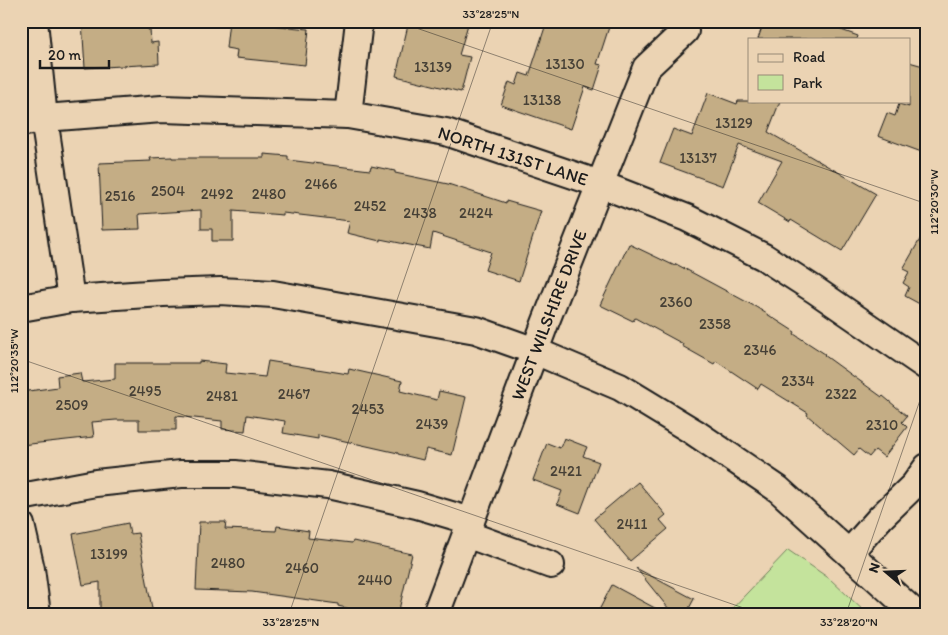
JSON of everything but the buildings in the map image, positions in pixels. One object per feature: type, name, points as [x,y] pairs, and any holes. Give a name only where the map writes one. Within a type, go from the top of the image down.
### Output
[{"type":"street","points":[[34,21],[33,120],[71,299]]},
{"type":"street","points":[[348,114],[359,21]]},
{"type":"street","name":"WEST WILSHIRE DRIVE","points":[[436,614],[535,351],[646,68],[685,31]]},
{"type":"street","name":"NORTH 131ST LANE","points":[[33,120],[162,109],[348,114],[446,132],[600,184],[687,218],[764,257],[927,366]]},
{"type":"street","points":[[21,308],[71,299],[172,292],[220,291],[273,294],[476,330],[535,351],[620,386],[694,432],[778,490],[916,614]]},
{"type":"street","points":[[849,553],[880,518],[914,485],[927,467]]},
{"type":"street","points":[[21,497],[96,483],[181,474],[235,474],[328,485],[418,504],[552,565]]},
{"type":"street","points":[[21,525],[31,569],[37,614]]},
{"type":"green space","points":[[788,550],[830,579],[867,614],[727,614]]}]
